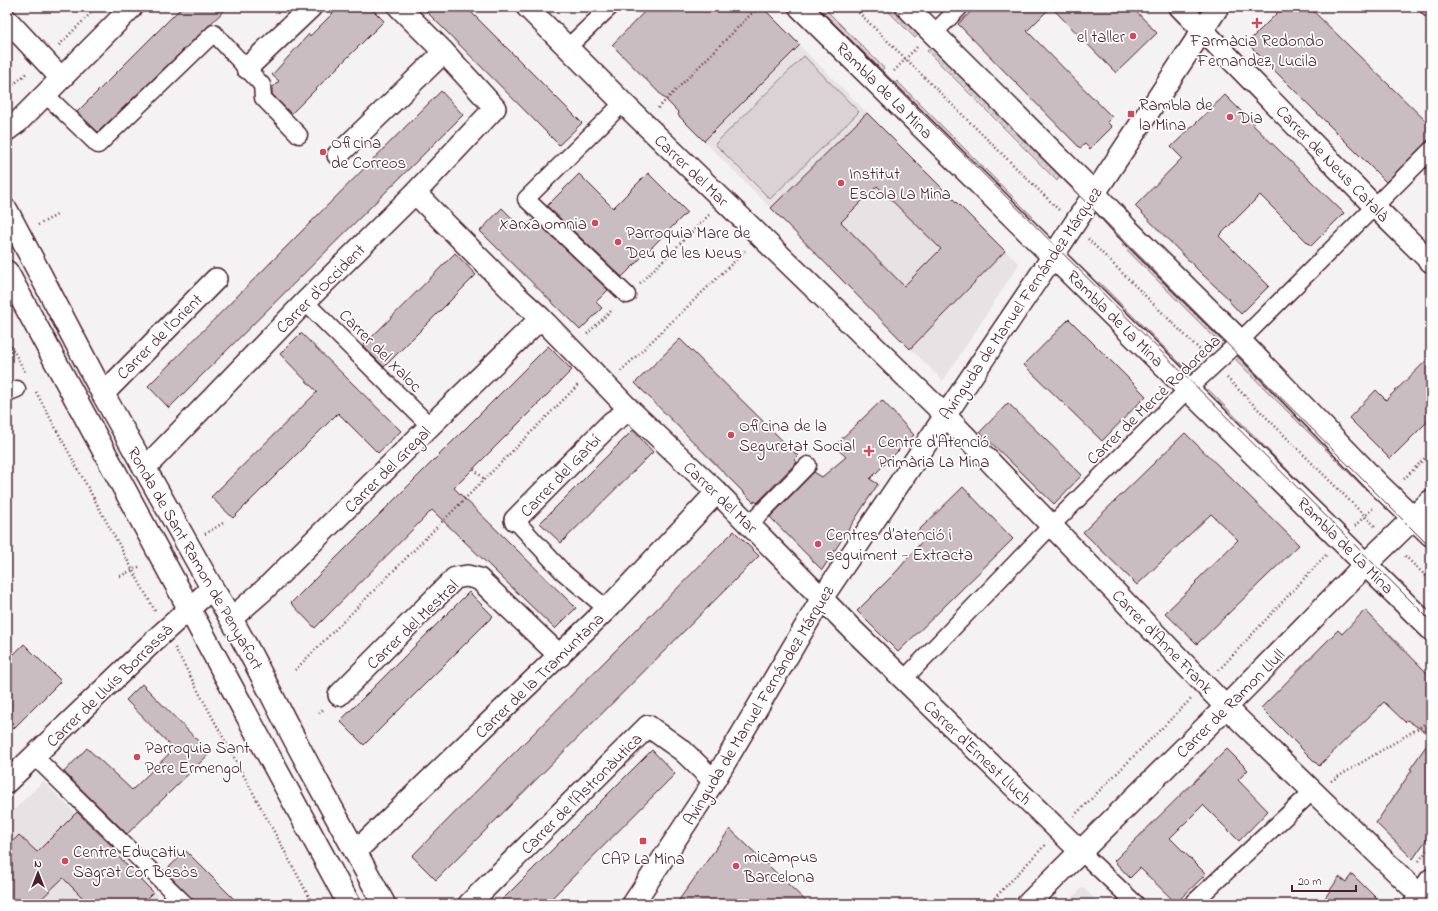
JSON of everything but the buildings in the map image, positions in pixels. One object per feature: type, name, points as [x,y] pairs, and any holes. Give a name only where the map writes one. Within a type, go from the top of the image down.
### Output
[{"type":"street","points":[[7,130],[18,122],[132,7]]},
{"type":"street","points":[[247,68],[311,7]]},
{"type":"street","points":[[338,155],[444,52],[399,7]]},
{"type":"street","name":"Carrer del Mar","points":[[527,7],[643,123],[945,415]]},
{"type":"street","points":[[567,48],[610,7]]},
{"type":"street","name":"Rambla de La Mina","points":[[800,7],[1431,629]]},
{"type":"street","points":[[907,7],[1094,193],[1126,228],[1240,341],[1379,485],[1431,535]]},
{"type":"street","points":[[937,30],[960,7]]},
{"type":"street","name":"Carrer de Neus Català","points":[[1180,7],[1374,206],[1431,262]]},
{"type":"street","name":"Avinguda de Manuel Fernández Márquez","points":[[633,904],[714,781],[822,598],[1053,256],[1218,7]]},
{"type":"street","points":[[1428,7],[1431,10]]},
{"type":"street","points":[[7,20],[61,78]]},
{"type":"street","points":[[45,94],[98,145],[214,33],[262,85],[263,98],[299,135]]},
{"type":"street","name":"Carrer d'Occident","points":[[145,468],[495,108],[444,52]]},
{"type":"street","points":[[623,103],[526,199],[627,295]]},
{"type":"street","name":"Carrer de Mercè Rodoreda","points":[[904,679],[1051,526],[1188,389],[1240,341],[1431,150]]},
{"type":"street","name":"Carrer del Mar","points":[[415,192],[520,299],[541,318],[630,410],[716,492],[822,598]]},
{"type":"street","name":"Ronda de Sant Ramon de Penyafort","points":[[7,212],[103,394],[212,588],[232,618],[355,852],[384,904]]},
{"type":"street","name":"Ronda de Sant Ramon de Penyafort","points":[[7,272],[349,904]]},
{"type":"street","name":"Carrer de l'Orient","points":[[103,394],[216,279]]},
{"type":"street","name":"Carrer del Xaloc","points":[[305,302],[430,426]]},
{"type":"street","name":"Carrer del Gregal","points":[[232,618],[264,590],[541,318]]},
{"type":"street","name":"Carrer del Garbí","points":[[607,609],[563,572],[515,520],[612,422],[630,410]]},
{"type":"street","name":"Carrer d'Anne Frank","points":[[945,415],[1226,707],[1422,893]]},
{"type":"street","points":[[749,525],[808,465]]},
{"type":"street","name":"Carrer de la Tramuntana","points":[[355,852],[560,656],[607,609],[716,492]]},
{"type":"street","name":"Carrer de Ramon Llull","points":[[1028,904],[1226,707],[1366,564],[1431,501]]},
{"type":"street","name":"Carrer del Mestral","points":[[339,695],[455,578],[467,576],[479,579],[560,656]]},
{"type":"street","name":"Carrer de Lluís Borrassà","points":[[7,782],[212,588]]},
{"type":"street","name":"Carrer d'Ernest Lluch","points":[[822,598],[1136,904]]},
{"type":"street","name":"Carrer de l'Astronàutica","points":[[469,904],[648,726],[683,751],[714,781]]},
{"type":"street","points":[[34,756],[185,904]]},
{"type":"street","points":[[1192,904],[1313,791]]},
{"type":"path","points":[[643,123],[758,7]]},
{"type":"path","name":"Rambla de La Mina","points":[[853,7],[1431,581]]},
{"type":"path","points":[[892,74],[920,45]]},
{"type":"path","points":[[571,350],[724,201]]},
{"type":"path","points":[[38,226],[57,215]]},
{"type":"path","points":[[620,371],[744,251],[750,256]]},
{"type":"path","points":[[7,339],[26,374]]},
{"type":"path","points":[[295,670],[578,384],[585,389]]},
{"type":"path","points":[[34,388],[159,617]]},
{"type":"path","points":[[474,469],[484,479]]},
{"type":"path","points":[[203,536],[223,523]]},
{"type":"path","points":[[120,576],[144,564]]},
{"type":"path","points":[[173,644],[313,904]]},
{"type":"path","points":[[1313,791],[1422,726],[1431,717]]},
{"type":"shaded area","points":[[809,7],[823,7],[884,68],[877,76]]},
{"type":"shaded area","points":[[884,7],[899,7],[923,30],[915,38]]},
{"type":"shaded area","name":"Institut Escola La Mina","points":[[773,19],[1019,264],[943,381],[678,115]]},
{"type":"shaded area","points":[[935,44],[1062,171],[1057,181],[927,51]]},
{"type":"shaded area","points":[[804,56],[859,112],[770,199],[715,144]]},
{"type":"shaded area","points":[[897,81],[1033,217],[1026,224],[889,89]]},
{"type":"shaded area","points":[[1127,235],[1231,340],[1224,347],[1122,245]]},
{"type":"shaded area","points":[[1099,282],[1194,377],[1186,384],[1093,291]]},
{"type":"shaded area","points":[[1245,353],[1372,480],[1364,488],[1236,360]]},
{"type":"shaded area","points":[[1208,389],[1335,518],[1326,525],[1198,397]]},
{"type":"shaded area","name":"Centre Educatiu Sagrat Cor Besòs","points":[[43,781],[166,904],[7,904],[7,817]]},
{"type":"shaded area","points":[[1083,887],[1099,904],[1066,904]]},
{"type":"tram line","points":[[816,7],[1431,621]]},
{"type":"tram line","points":[[891,7],[1431,548]]},
{"type":"place","name":"Farmàcia Redondo Fernandez, Lucila","points":[[1257,23]]},
{"type":"place","name":"el taller","points":[[1133,36]]},
{"type":"place","name":"Rambla de la Mina","points":[[1131,114]]},
{"type":"place","name":"Dia","points":[[1230,117]]},
{"type":"place","name":"Oficina de Correos","points":[[323,152]]},
{"type":"place","name":"Institut Escola La Mina","points":[[841,183]]},
{"type":"place","name":"Xarxa omnia","points":[[595,223]]},
{"type":"place","name":"Parroquia Mare de Deu de les Neus","points":[[618,242]]},
{"type":"place","name":"Oficina de la Seguretat Social","points":[[731,435]]},
{"type":"place","name":"Centre d'Atenció Primària La Mina","points":[[869,451]]},
{"type":"place","name":"Centres d’atenció i seguiment - Extracta","points":[[818,544]]},
{"type":"place","name":"Parroquia Sant Pere Ermengol","points":[[137,757]]},
{"type":"place","name":"CAP La Mina","points":[[643,841]]},
{"type":"place","name":"Centre Educatiu Sagrat Cor Besòs","points":[[65,861]]},
{"type":"place","name":"micampus Barcelona","points":[[736,866]]}]
